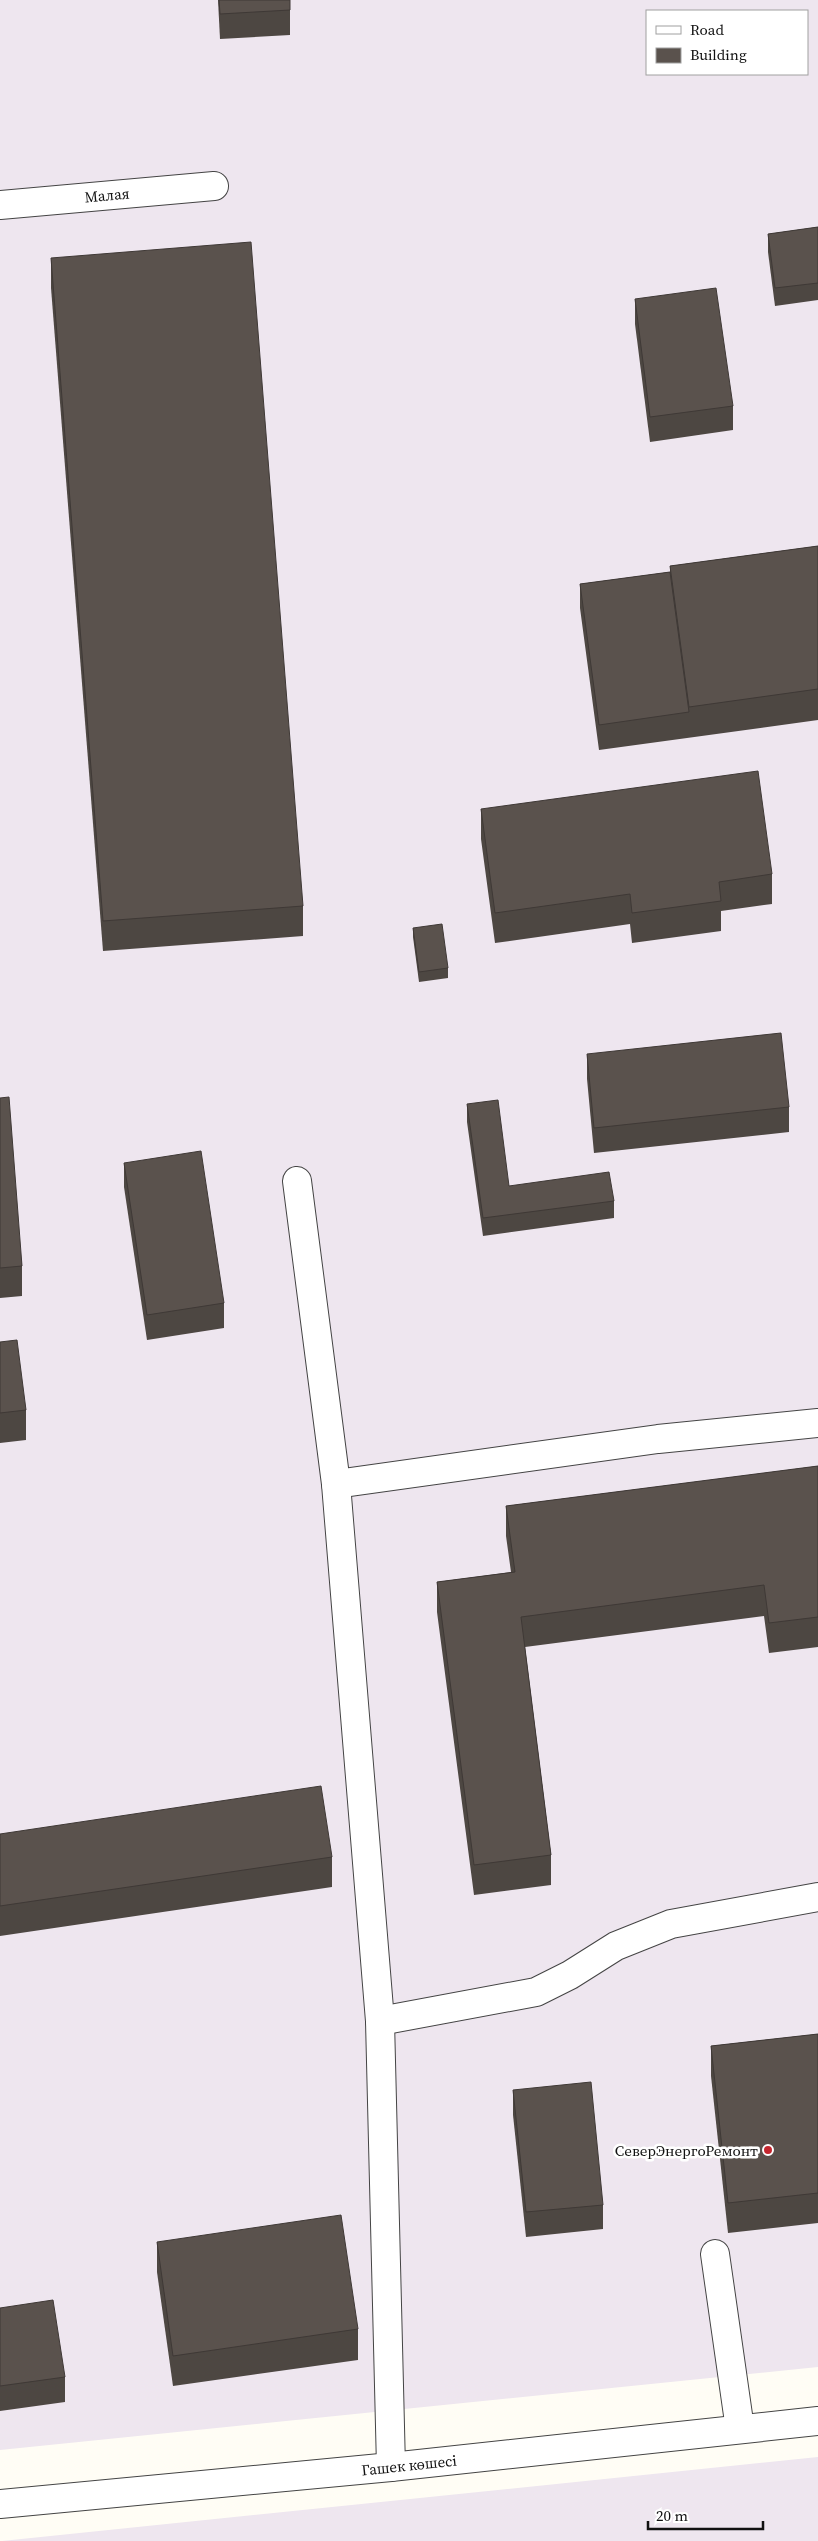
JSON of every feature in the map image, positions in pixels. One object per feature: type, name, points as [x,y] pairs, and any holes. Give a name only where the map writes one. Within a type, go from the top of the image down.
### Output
[{"type":"street","name":"Малая","points":[[0,205],[214,186]]},
{"type":"street","points":[[297,1181],[336,1484],[380,2021],[391,2467]]},
{"type":"street","points":[[336,1484],[658,1439],[818,1423]]},
{"type":"street","points":[[380,2021],[536,1992],[570,1975],[616,1946],[670,1924],[818,1897]]},
{"type":"street","points":[[715,2254],[740,2429]]},
{"type":"street","name":"Гашек көшесі","points":[[0,2504],[391,2467],[818,2421]]},
{"type":"shaded area","points":[[0,0],[818,0],[818,2367],[0,2450]]},
{"type":"shaded area","points":[[818,2457],[818,2541],[2,2541]]},
{"type":"building","points":[[219,0],[290,0],[290,10],[220,14]]},
{"type":"building","points":[[818,227],[818,283],[775,288],[768,234]]},
{"type":"building","points":[[251,242],[303,906],[103,921],[51,258]]},
{"type":"building","points":[[716,288],[733,406],[650,417],[635,299]]},
{"type":"building","points":[[818,546],[818,689],[689,707],[670,566]]},
{"type":"building","points":[[670,572],[689,712],[599,725],[580,584]]},
{"type":"building","points":[[758,771],[772,874],[719,882],[721,901],[632,913],[630,894],[495,913],[481,809]]},
{"type":"building","points":[[442,924],[448,968],[419,972],[413,928]]},
{"type":"building","points":[[781,1033],[789,1107],[594,1128],[587,1054]]},
{"type":"building","points":[[9,1097],[22,1266],[0,1268],[0,1098]]},
{"type":"building","points":[[498,1100],[509,1186],[609,1172],[614,1201],[483,1218],[467,1104]]},
{"type":"building","points":[[201,1151],[224,1303],[147,1315],[124,1163]]},
{"type":"building","points":[[17,1340],[26,1410],[0,1413],[0,1342]]},
{"type":"building","points":[[818,1466],[818,1617],[769,1623],[764,1585],[521,1617],[551,1855],[474,1865],[437,1582],[515,1572],[506,1506]]},
{"type":"building","points":[[321,1786],[332,1857],[0,1906],[0,1834]]},
{"type":"building","name":"СеверЭнергоРемонт","points":[[818,2034],[818,2193],[728,2203],[711,2046]]},
{"type":"building","points":[[591,2082],[603,2205],[526,2212],[513,2090]]},
{"type":"building","points":[[341,2215],[358,2329],[173,2356],[157,2242]]},
{"type":"building","points":[[53,2300],[65,2377],[0,2386],[0,2308]]},
{"type":"place","name":"СеверЭнергоРемонт","points":[[768,2150]]}]
